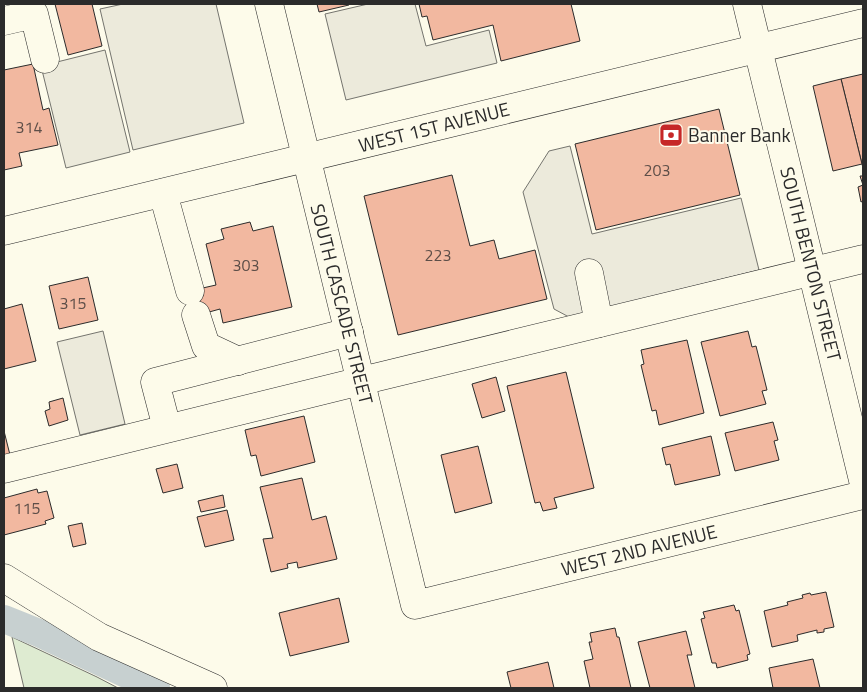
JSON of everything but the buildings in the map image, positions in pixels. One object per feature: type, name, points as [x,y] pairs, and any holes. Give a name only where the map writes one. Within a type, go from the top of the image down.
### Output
[{"type":"street","name":"SOUTH CASCADE STREET","points":[[269,4],[415,605]]},
{"type":"street","name":"SOUTH BENTON STREET","points":[[747,4],[863,480]]},
{"type":"street","points":[[4,21],[34,14],[46,59]]},
{"type":"street","name":"WEST 1ST AVENUE","points":[[4,231],[863,23]]},
{"type":"street","points":[[163,193],[206,346],[238,361]]},
{"type":"street","points":[[4,469],[361,380],[863,259]]},
{"type":"street","points":[[588,273],[599,324]]},
{"type":"street","points":[[167,428],[155,382],[349,332]]},
{"type":"street","name":"WEST 2ND AVENUE","points":[[415,605],[863,495]]},
{"type":"street","points":[[4,578],[99,637],[213,688]]},
{"type":"green space","points":[[12,637],[97,677],[118,688],[24,688]]},
{"type":"shaded area","points":[[123,4],[216,4],[244,123],[133,150],[100,9]]},
{"type":"shaded area","points":[[368,4],[415,4],[426,46],[489,30],[497,63],[346,100],[325,14]]},
{"type":"shaded area","points":[[105,50],[130,152],[66,168],[41,66]]},
{"type":"shaded area","points":[[570,146],[592,234],[741,198],[759,270],[569,317],[554,309],[523,192],[549,151]]},
{"type":"shaded area","points":[[103,331],[125,424],[80,435],[57,342]]},
{"type":"waterway","points":[[4,619],[39,633],[156,688]]},
{"type":"place","name":"Banner Bank","points":[[671,135]]}]
